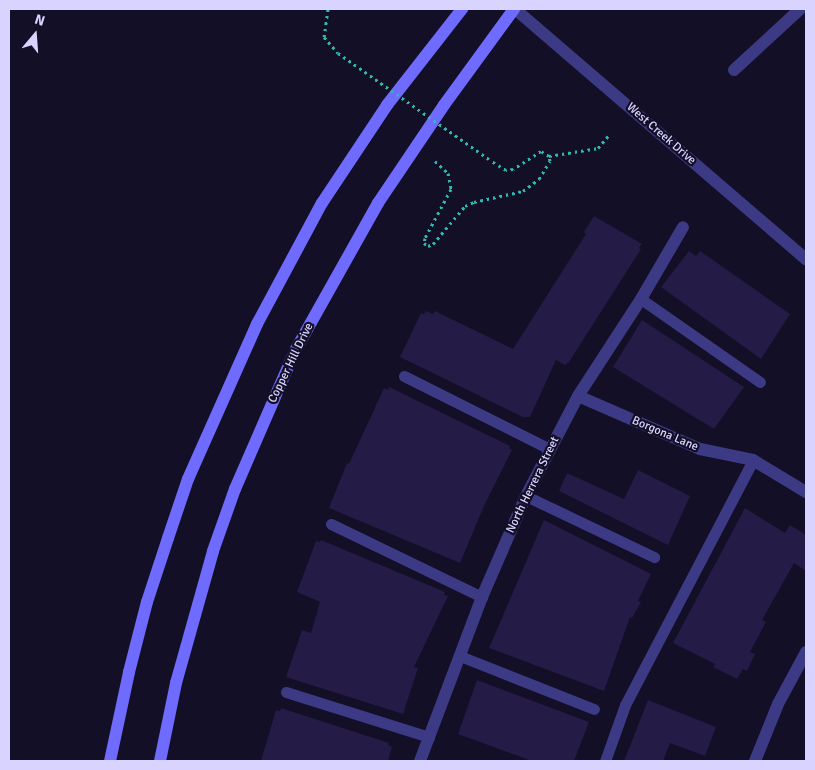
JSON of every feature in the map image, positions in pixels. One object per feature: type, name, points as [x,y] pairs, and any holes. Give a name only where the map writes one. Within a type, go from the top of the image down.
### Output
[{"type":"main road","points":[[110,761],[129,672],[147,602],[168,538],[188,480],[253,332],[322,202],[387,105],[462,9]]},
{"type":"main road","name":"Copper Hill Drive","points":[[160,761],[176,684],[213,551],[234,489],[287,369],[325,295],[378,203],[444,105],[514,9]]},
{"type":"street","name":"West Creek Drive","points":[[514,9],[806,259]]},
{"type":"street","points":[[734,70],[800,9]]},
{"type":"street","name":"North Herrera Street","points":[[420,761],[482,597],[526,496],[578,396],[642,299],[683,227]]},
{"type":"street","name":"Borgona Lane","points":[[578,396],[700,450],[753,460],[806,492]]},
{"type":"street","points":[[754,761],[778,704],[806,652]]},
{"type":"lane","points":[[642,299],[760,382]]},
{"type":"lane","points":[[404,376],[550,449]]},
{"type":"lane","points":[[605,761],[625,705],[753,460]]},
{"type":"lane","points":[[526,496],[654,557]]},
{"type":"lane","points":[[331,524],[482,597]]},
{"type":"lane","points":[[460,656],[594,709]]},
{"type":"lane","points":[[286,692],[429,737]]},
{"type":"path","points":[[328,9],[324,37],[338,53],[506,170],[523,164],[540,151],[549,156],[598,148],[609,135]]},
{"type":"path","points":[[435,161],[448,173],[451,188],[425,238],[424,243],[428,246],[433,244],[465,206],[474,202],[523,191],[530,187],[547,168],[549,156]]},
{"type":"building","points":[[594,216],[642,244],[639,248],[641,249],[569,362],[565,365],[556,360],[530,417],[523,417],[400,357],[421,313],[424,314],[426,311],[433,314],[435,311],[513,349],[586,234],[584,232]]},
{"type":"building","points":[[689,251],[696,256],[700,251],[790,314],[761,359],[661,287]]},
{"type":"building","points":[[642,320],[744,387],[714,429],[613,367]]},
{"type":"building","points":[[389,387],[510,446],[509,448],[512,450],[484,506],[460,563],[329,508],[347,463],[349,464],[384,388],[388,390]]},
{"type":"building","points":[[638,470],[690,496],[668,545],[559,491],[567,473],[624,499]]},
{"type":"building","points":[[745,508],[785,533],[790,525],[806,535],[806,571],[794,563],[762,620],[766,622],[750,652],[755,654],[747,671],[743,669],[737,679],[713,667],[715,664],[673,643]]},
{"type":"building","points":[[544,520],[651,574],[638,601],[641,602],[632,618],[630,617],[604,691],[489,648]]},
{"type":"building","points":[[321,540],[445,592],[444,595],[448,596],[414,667],[418,668],[403,714],[286,677],[302,630],[311,633],[320,602],[297,592],[316,541],[320,542]]},
{"type":"building","points":[[477,680],[589,722],[574,761],[532,761],[458,734]]},
{"type":"building","points":[[648,700],[716,727],[705,756],[670,743],[663,761],[624,761]]},
{"type":"building","points":[[281,708],[389,743],[388,745],[392,747],[388,761],[261,761],[276,710],[280,711]]}]
